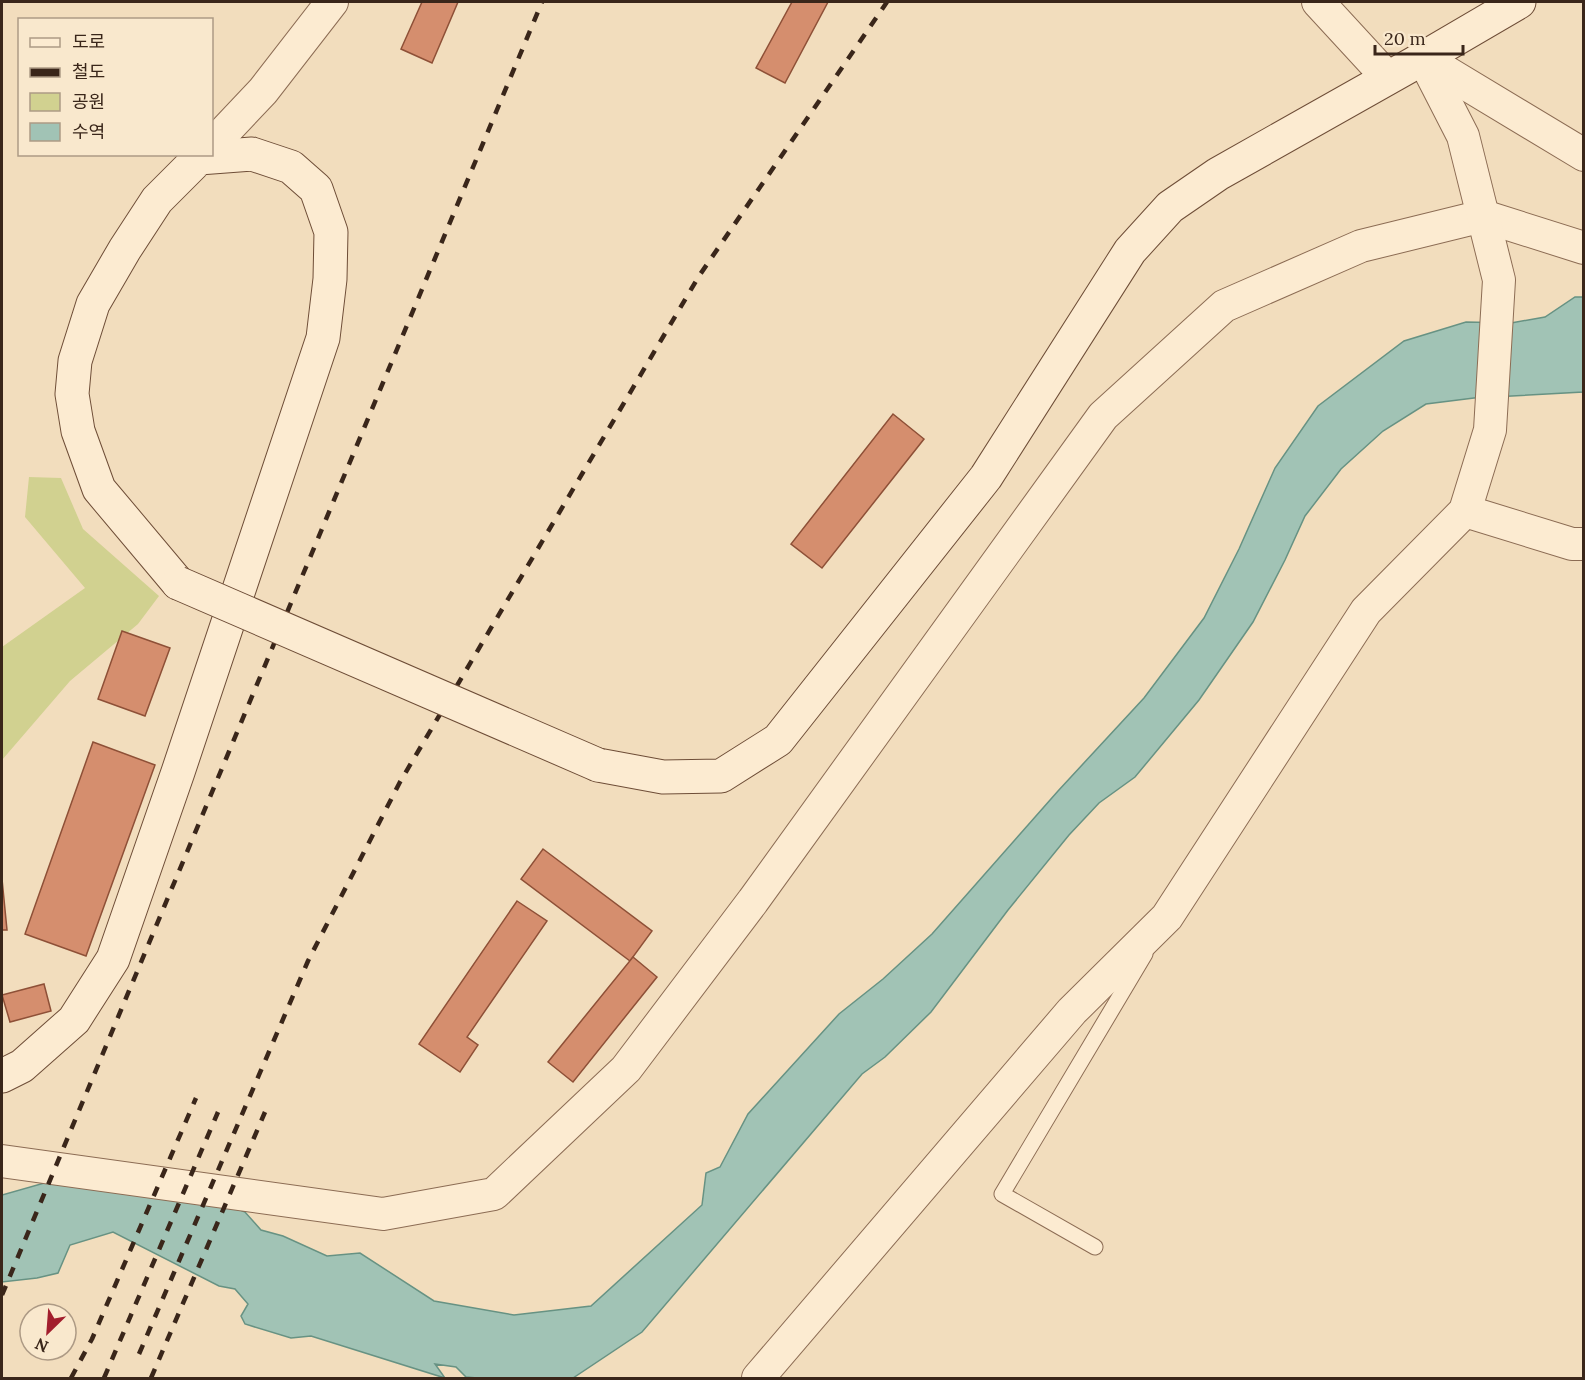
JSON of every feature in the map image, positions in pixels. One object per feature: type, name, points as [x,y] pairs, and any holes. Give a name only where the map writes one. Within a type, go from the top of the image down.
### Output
[{"type":"street","points":[[213,143],[263,91],[332,2]]},
{"type":"street","points":[[1318,2],[1388,78]]},
{"type":"street","points":[[200,156],[157,200],[125,249],[93,304],[75,361],[72,394],[78,431],[99,489],[178,583],[598,765],[663,777],[721,776],[777,740],[986,477],[1130,251],[1170,207],[1218,174],[1519,2]]},
{"type":"street","points":[[1423,58],[1584,154]]},
{"type":"street","points":[[758,1378],[1072,1011],[1167,917],[1366,611],[1465,511],[1490,430],[1498,280],[1463,136],[1423,58]]},
{"type":"street","points":[[2,1076],[22,1066],[74,1020],[113,959],[323,339],[330,279],[331,232],[316,189],[291,167],[252,154],[213,152]]},
{"type":"street","points":[[2,1161],[383,1214],[494,1194],[626,1069],[753,901],[1103,416],[1224,306],[1361,246],[1483,216],[1584,248]]},
{"type":"street","points":[[1465,511],[1572,544],[1584,544]]},
{"type":"lane","points":[[1095,1247],[1002,1194],[1167,917]]},
{"type":"green space","points":[[29,477],[61,478],[83,529],[159,596],[138,624],[70,681],[2,760],[2,647],[85,588],[25,517]]},
{"type":"water","points":[[1575,297],[1583,297],[1583,392],[1474,398],[1426,404],[1383,431],[1341,469],[1305,516],[1253,622],[1199,700],[1135,777],[1099,803],[1069,835],[1008,910],[931,1012],[885,1057],[862,1074],[642,1332],[573,1378],[466,1377],[456,1367],[435,1364],[445,1378],[311,1336],[291,1338],[245,1324],[241,1316],[248,1304],[235,1289],[219,1286],[113,1232],[70,1245],[58,1273],[2,1282],[2,1195],[97,1168],[144,1168],[245,1212],[261,1230],[283,1236],[327,1256],[360,1253],[434,1301],[514,1315],[591,1306],[702,1205],[706,1173],[720,1167],[748,1114],[839,1014],[883,979],[932,934],[1058,791],[1144,698],[1204,618],[1239,549],[1275,468],[1318,406],[1404,341],[1466,322],[1511,323],[1545,317]]},
{"type":"building","points":[[422,2],[458,2],[432,63],[401,49]]},
{"type":"building","points":[[792,2],[828,2],[785,83],[756,68]]},
{"type":"building","points":[[893,414],[924,439],[822,568],[791,544]]},
{"type":"building","points":[[122,631],[170,648],[145,716],[98,699]]},
{"type":"building","points":[[93,742],[155,765],[86,956],[25,934]]},
{"type":"building","points":[[543,849],[652,931],[630,961],[521,879]]},
{"type":"building","points":[[2,879],[7,930],[2,930]]},
{"type":"building","points":[[517,901],[547,921],[467,1037],[478,1045],[460,1072],[419,1044]]},
{"type":"building","points":[[633,957],[657,977],[573,1082],[548,1062]]},
{"type":"building","points":[[44,984],[51,1011],[10,1022],[2,995]]},
{"type":"railway","points":[[2,1295],[542,2]]},
{"type":"railway","points":[[139,1354],[308,961],[400,782],[699,276],[887,2]]},
{"type":"railway","points":[[71,1378],[92,1339],[196,1098]]},
{"type":"railway","points":[[104,1378],[218,1112]]},
{"type":"railway","points":[[151,1378],[265,1112]]}]
